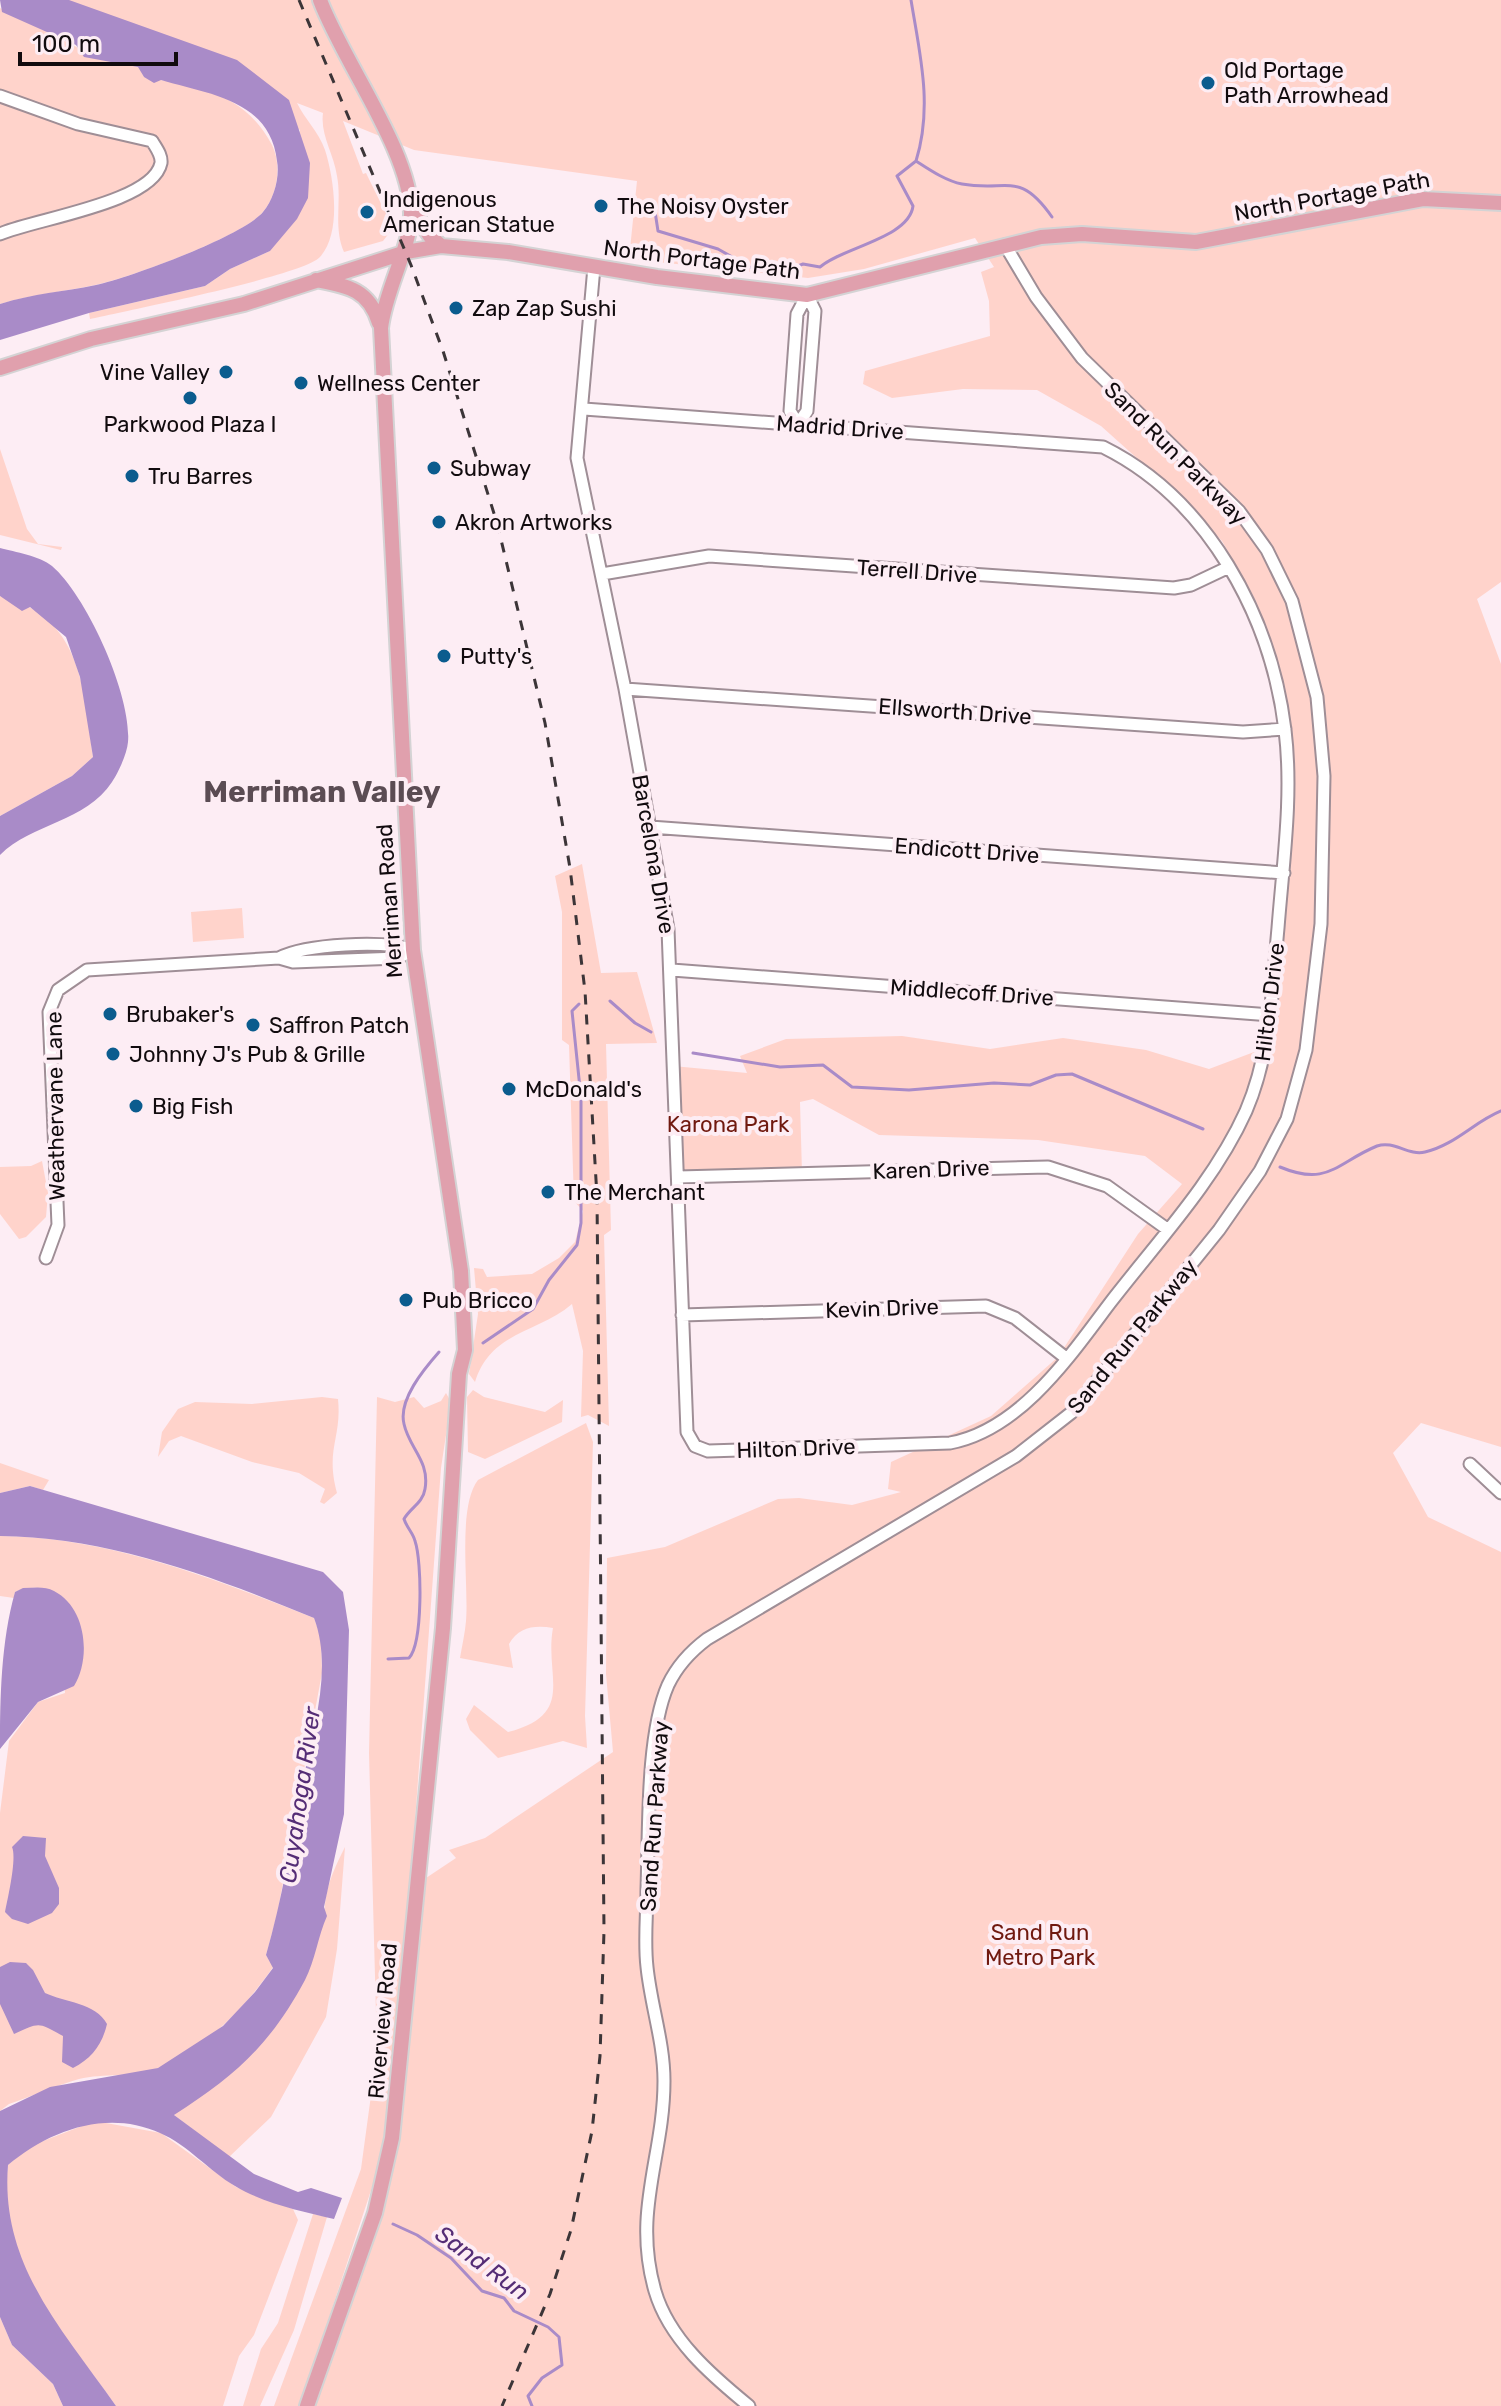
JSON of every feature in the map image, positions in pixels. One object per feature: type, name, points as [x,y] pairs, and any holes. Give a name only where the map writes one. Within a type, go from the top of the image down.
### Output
[{"type":"main road","name":"Merriman Road","points":[[320,0],[339,44],[396,151],[406,180],[411,216],[384,305],[381,328],[413,950],[455,1219],[463,1302],[465,1350],[459,1374],[443,1628]]},
{"type":"main road","name":"North Portage Path","points":[[0,368],[91,339],[244,304],[400,254],[441,246],[508,252],[594,267],[807,295],[1005,245],[1082,234],[1196,242],[1423,199],[1501,203]]},
{"type":"main road","points":[[409,205],[430,236],[441,246]]},
{"type":"main road","points":[[316,280],[360,291],[372,303],[381,328]]},
{"type":"main road","name":"Riverview Road","points":[[307,2406],[375,2213],[392,2138],[443,1628]]},
{"type":"street","points":[[0,96],[78,124],[139,135],[152,141],[161,158],[160,167],[151,178],[112,202],[46,218],[0,234]]},
{"type":"street","name":"Sand Run Parkway","points":[[749,2406],[703,2366],[671,2327],[655,2292],[648,2259],[645,2207],[664,2081],[662,2041],[646,1964],[648,1849],[659,1718],[669,1684],[679,1666],[707,1639],[1016,1456],[1081,1403],[1219,1230],[1265,1163],[1294,1098],[1315,1000],[1324,840],[1323,749],[1309,656],[1292,601],[1267,550],[1239,511],[1082,358],[1036,297],[1005,245]]},
{"type":"street","name":"Barcelona Drive","points":[[594,267],[584,409],[577,458],[625,689],[672,970],[685,1417],[687,1432],[695,1446]]},
{"type":"street","points":[[807,295],[815,311],[807,411],[798,424],[790,411],[797,314],[807,295]]},
{"type":"street","name":"Madrid Drive","points":[[584,409],[1096,446]]},
{"type":"street","name":"Hilton Drive","points":[[695,1446],[708,1451],[958,1441],[988,1428],[1040,1389],[1167,1229],[1218,1161],[1237,1128],[1257,1081],[1271,1015],[1284,873],[1285,729],[1264,644],[1229,567],[1183,505],[1129,461],[1096,446]]},
{"type":"street","name":"Terrell Drive","points":[[602,574],[709,556],[1174,588],[1191,585],[1229,567]]},
{"type":"street","name":"Ellsworth Drive","points":[[625,689],[1243,732],[1285,729]]},
{"type":"street","name":"Endicott Drive","points":[[650,827],[1284,873]]},
{"type":"street","name":"Weathervane Lane","points":[[46,1258],[58,1225],[49,1012],[58,990],[87,970],[349,953],[398,958],[413,950]]},
{"type":"street","name":"Middlecoff Drive","points":[[672,970],[1271,1015]]},
{"type":"street","name":"Karen Drive","points":[[678,1177],[1048,1167],[1107,1186],[1167,1229]]},
{"type":"street","name":"Kevin Drive","points":[[682,1315],[976,1305],[1015,1318],[1066,1358]]},
{"type":"street","points":[[1470,1464],[1501,1493]]},
{"type":"green space","name":"Sand Run Metro Park","points":[[23,0],[1501,0],[1501,582],[1477,599],[1501,664],[1501,1447],[1421,1423],[1393,1453],[1428,1517],[1501,1552],[1501,2406],[307,2406],[385,2176],[417,1884],[456,1858],[449,1850],[485,1838],[613,1752],[606,1674],[607,1558],[665,1547],[778,1499],[799,1498],[852,1505],[901,1492],[888,1489],[891,1462],[991,1416],[1058,1357],[1138,1234],[1182,1184],[1145,1156],[1038,1140],[879,1135],[813,1099],[800,1102],[802,1173],[678,1177],[673,1066],[747,1073],[740,1056],[786,1039],[902,1036],[990,1049],[1063,1038],[1146,1050],[1209,1069],[1270,1046],[1284,922],[1285,704],[1256,601],[1222,541],[1168,486],[1101,426],[1037,390],[963,389],[892,398],[863,384],[865,371],[990,336],[989,301],[981,272],[994,267],[975,238],[864,269],[808,278],[629,259],[637,181],[414,150],[343,121],[363,174],[366,173],[393,228],[383,241],[344,252],[338,224],[337,176],[324,129],[323,113],[297,103],[322,143],[331,175],[334,220],[327,247],[320,257],[307,265],[250,283],[90,319],[89,313],[205,286],[230,269],[270,251],[300,130]]},
{"type":"green space","points":[[0,8],[98,58],[139,67],[144,77],[183,84],[218,95],[248,113],[272,145],[277,162],[275,189],[262,213],[250,223],[209,244],[132,274],[95,285],[0,304]]},
{"type":"green space","points":[[0,449],[27,529],[38,544],[62,547],[61,550],[0,535]]},
{"type":"green space","points":[[0,596],[29,607],[47,619],[61,635],[79,673],[93,757],[72,776],[0,816]]},
{"type":"green space","points":[[582,864],[601,973],[637,972],[657,1043],[606,1044],[611,1230],[604,1235],[609,1426],[588,1415],[581,1417],[583,1351],[572,1304],[492,1352],[475,1382],[469,1374],[478,1314],[474,1268],[483,1269],[487,1277],[532,1274],[559,1258],[575,1242],[583,1211],[574,1201],[569,1045],[562,1040],[562,912],[555,876]]},
{"type":"green space","points":[[242,908],[244,938],[193,942],[191,912]]},
{"type":"green space","points":[[42,1161],[48,1193],[46,1217],[26,1237],[19,1239],[0,1214],[0,1167],[31,1166]]},
{"type":"green space","points":[[473,1390],[484,1397],[545,1412],[563,1400],[562,1422],[485,1459],[468,1452],[467,1397]]},
{"type":"green space","points":[[446,1393],[451,1402],[441,1468],[404,1970],[379,2166],[300,2406],[274,2406],[361,2169],[377,2051],[369,1753],[377,1397],[395,1402],[414,1397],[424,1408],[441,1401]]},
{"type":"green space","points":[[322,1397],[338,1399],[339,1412],[333,1454],[337,1493],[324,1504],[320,1502],[325,1489],[299,1473],[252,1462],[181,1436],[169,1441],[158,1457],[162,1432],[178,1409],[195,1402],[252,1404]]},
{"type":"green space","points":[[586,1423],[593,1442],[585,1716],[587,1748],[563,1741],[498,1758],[470,1730],[466,1719],[474,1705],[508,1732],[543,1715],[553,1691],[553,1628],[528,1628],[513,1638],[509,1644],[513,1668],[460,1658],[466,1621],[466,1527],[472,1492],[478,1480]]},
{"type":"green space","points":[[0,1463],[49,1480],[43,1490],[30,1486],[0,1493]]},
{"type":"green space","points":[[0,1536],[41,1538],[121,1552],[200,1575],[314,1618],[321,1638],[322,1673],[277,1915],[266,1955],[273,1967],[262,1982],[223,2026],[175,2060],[138,2073],[79,2079],[9,2104],[0,2111],[0,1813],[9,1741],[38,1702],[65,1693],[62,1597],[46,1589],[33,1588],[15,1592],[14,1598],[0,1596]]},
{"type":"green space","points":[[345,1847],[337,1949],[326,2017],[271,2117],[229,2157],[174,2115],[319,1936],[328,1889]]},
{"type":"green space","points":[[95,2121],[161,2133],[236,2187],[293,2209],[298,2220],[254,2335],[239,2356],[223,2406],[116,2406],[42,2304],[18,2261],[6,2220],[8,2165],[30,2146]]},
{"type":"green space","points":[[313,2214],[327,2217],[294,2330],[260,2406],[243,2406],[261,2349],[278,2323]]},
{"type":"green space","points":[[0,2317],[12,2345],[53,2384],[63,2406],[0,2406]]},
{"type":"shaded area","points":[[0,0],[69,0],[237,60],[289,100],[310,163],[308,198],[297,219],[270,251],[230,269],[205,286],[89,313],[0,340],[0,304],[96,285],[133,274],[210,244],[251,222],[270,201],[278,167],[272,140],[262,124],[234,102],[161,80],[154,83],[144,77],[138,67],[84,57],[76,45],[2,12]]},
{"type":"shaded area","points":[[0,548],[52,566],[79,600],[115,674],[123,699],[128,742],[117,774],[101,795],[74,814],[13,844],[0,855],[0,816],[72,776],[93,757],[80,677],[66,637],[30,607],[22,611],[0,596]]},
{"type":"shaded area","points":[[30,1486],[323,1572],[343,1592],[349,1630],[344,1814],[324,1907],[327,1916],[311,1965],[292,2003],[264,2041],[215,2087],[174,2115],[254,2174],[298,2192],[311,2188],[342,2198],[334,2219],[258,2198],[225,2180],[170,2138],[140,2126],[100,2123],[80,2127],[42,2142],[8,2165],[8,2201],[14,2234],[25,2265],[56,2323],[116,2406],[63,2406],[53,2384],[12,2345],[0,2317],[0,2111],[50,2087],[158,2068],[223,2026],[273,1968],[266,1955],[282,1892],[315,1724],[322,1659],[314,1618],[238,1588],[160,1562],[81,1543],[0,1536],[0,1493]]},
{"type":"shaded area","points":[[23,1588],[51,1589],[65,1599],[79,1621],[83,1635],[83,1662],[74,1686],[38,1702],[0,1749],[4,1650],[15,1592]]},
{"type":"shaded area","points":[[23,1836],[46,1838],[45,1856],[59,1888],[59,1904],[52,1913],[28,1924],[12,1919],[5,1912],[13,1868],[12,1847]]},
{"type":"shaded area","points":[[10,1962],[26,1963],[45,1993],[88,2007],[102,2017],[107,2024],[105,2032],[86,2060],[73,2068],[62,2062],[63,2036],[43,2026],[14,2034],[0,2004],[0,1967]]},
{"type":"waterway","points":[[630,213],[642,213],[654,205],[658,231],[718,249],[755,270],[783,272],[803,264],[820,267],[900,226],[909,217],[913,206],[897,176],[916,161],[924,120],[921,61],[911,0]]},
{"type":"waterway","points":[[916,161],[956,183],[1021,188],[1041,202],[1052,217]]},
{"type":"waterway","points":[[610,1001],[635,1023],[651,1032]]},
{"type":"waterway","points":[[483,1343],[533,1309],[549,1280],[577,1245],[581,1223],[581,1098],[572,1011],[579,1004]]},
{"type":"waterway","points":[[693,1053],[780,1067],[823,1065],[852,1087],[909,1090],[994,1083],[1030,1085],[1056,1075],[1072,1074],[1203,1129]]},
{"type":"waterway","points":[[1280,1167],[1296,1173],[1321,1174],[1383,1145],[1425,1152],[1446,1144],[1501,1111]]},
{"type":"waterway","points":[[388,1659],[409,1658],[414,1649],[419,1620],[417,1551],[404,1519],[422,1498],[426,1479],[403,1415],[408,1395],[439,1352]]},
{"type":"waterway","name":"Sand Run","points":[[393,2224],[417,2235],[451,2258],[482,2291],[504,2298],[514,2311],[548,2327],[559,2337],[562,2365],[542,2378],[528,2396],[532,2406]]},
{"type":"railway","points":[[299,0],[411,265],[443,351],[497,523],[545,723],[570,868],[585,991],[597,1197],[604,1931],[600,2056],[592,2131],[571,2230],[550,2294],[502,2406]]},
{"type":"place","name":"Old Portage Path Arrowhead","points":[[1208,83]]},
{"type":"place","name":"The Noisy Oyster","points":[[601,206]]},
{"type":"place","name":"Indigenous American Statue","points":[[367,212]]},
{"type":"place","name":"Zap Zap Sushi","points":[[456,308]]},
{"type":"place","name":"Vine Valley","points":[[226,372]]},
{"type":"place","name":"Wellness Center","points":[[301,383]]},
{"type":"place","name":"Parkwood Plaza I","points":[[190,398]]},
{"type":"place","name":"Subway","points":[[434,468]]},
{"type":"place","name":"Tru Barres","points":[[132,476]]},
{"type":"place","name":"Akron Artworks","points":[[439,522]]},
{"type":"place","name":"Putty's","points":[[444,656]]},
{"type":"place","name":"Brubaker's","points":[[110,1014]]},
{"type":"place","name":"Saffron Patch","points":[[253,1025]]},
{"type":"place","name":"Johnny J's Pub & Grille","points":[[113,1054]]},
{"type":"place","name":"McDonald's","points":[[509,1089]]},
{"type":"place","name":"Big Fish","points":[[136,1106]]},
{"type":"place","name":"The Merchant","points":[[548,1192]]},
{"type":"place","name":"Pub Bricco","points":[[406,1300]]},
{"type":"district","name":"Merriman Valley","points":[[322,792]]},
{"type":"park label","name":"Karona Park","points":[[728,1124]]},
{"type":"water label","name":"Cuyahoga River","points":[[300,1795]]}]
